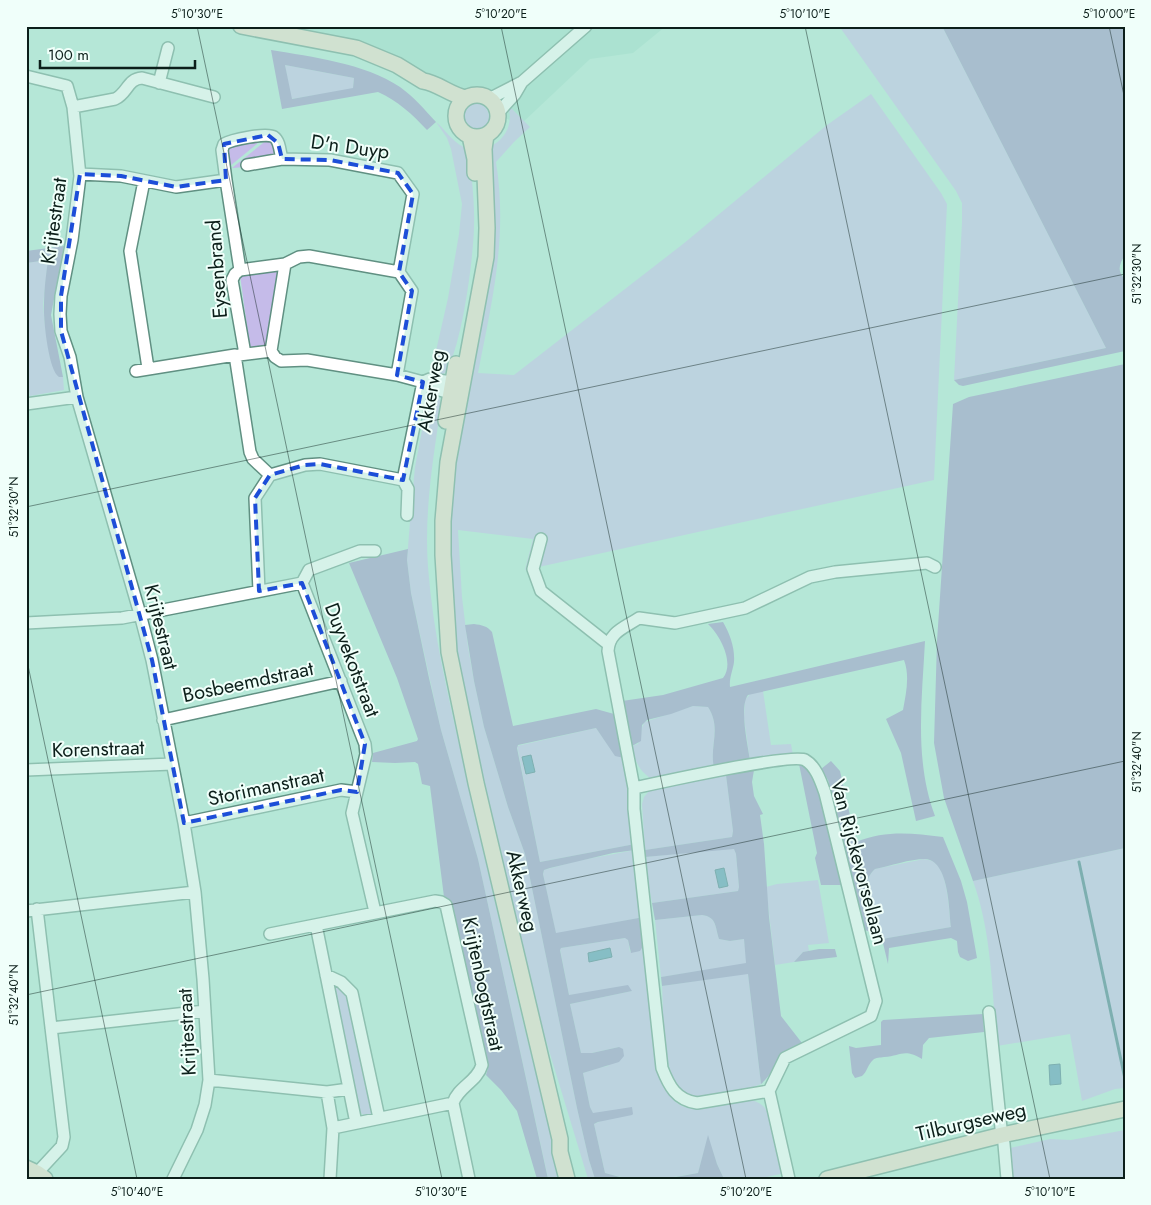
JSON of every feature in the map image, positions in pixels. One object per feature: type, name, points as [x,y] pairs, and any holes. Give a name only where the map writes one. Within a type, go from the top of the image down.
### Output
[{"type":"main road","points":[[241,26],[356,48],[397,65],[423,81],[428,88],[456,111]]},
{"type":"main road","points":[[423,81],[431,82],[455,96],[466,98]]},
{"type":"main road","points":[[476,95],[489,98],[498,113],[495,126],[486,135],[481,137],[470,136],[460,129],[457,124],[456,111],[458,105],[466,98],[476,95]]},
{"type":"main road","name":"Akkerweg","points":[[452,388],[486,257],[487,228],[484,149],[486,135]]},
{"type":"main road","name":"Akkerweg","points":[[470,136],[474,159],[478,228],[452,388],[443,521],[443,555],[450,652],[476,783],[560,1139],[560,1152],[567,1179]]},
{"type":"main road","name":"Tilburgseweg","points":[[827,1179],[1002,1135],[1125,1109]]},
{"type":"main road","name":"Akkerweg","points":[[560,1139],[566,1151],[574,1179]]},
{"type":"street","points":[[489,98],[522,82],[586,26]]},
{"type":"street","points":[[160,82],[168,48]]},
{"type":"street","name":"Krijtestraat","points":[[26,76],[67,86],[74,107],[80,174],[72,240],[61,296],[61,331],[70,357],[77,397],[152,660],[184,823],[195,892],[209,1080],[205,1105],[197,1130],[173,1179]]},
{"type":"street","points":[[74,107],[122,96],[130,82],[135,78],[160,82],[214,97]]},
{"type":"street","points":[[498,113],[515,94],[522,82]]},
{"type":"street","name":"D'n Duyp","points":[[226,180],[222,150],[224,144],[229,141],[268,135],[274,137],[278,143],[282,159]]},
{"type":"street","name":"D'n Duyp","points":[[247,165],[282,159],[330,160],[398,172],[413,194],[399,272]]},
{"type":"street","points":[[80,174],[120,176],[176,187],[226,180]]},
{"type":"street","name":"Eysenbrand","points":[[226,180],[240,270],[232,280],[250,452],[253,458],[270,475]]},
{"type":"street","points":[[144,181],[130,251],[142,370],[271,351]]},
{"type":"street","points":[[240,270],[285,264],[299,257],[309,256],[399,272],[412,291],[397,375]]},
{"type":"street","points":[[285,264],[271,351],[275,357],[281,361],[307,360],[397,375],[423,382],[429,387],[452,388]]},
{"type":"street","points":[[407,515],[408,489],[404,480],[423,382]]},
{"type":"street","points":[[26,404],[77,397]]},
{"type":"street","points":[[259,592],[255,498],[270,475],[305,465],[320,464],[404,480]]},
{"type":"street","points":[[541,539],[533,568],[541,591],[608,644]]},
{"type":"street","points":[[26,623],[122,618],[259,592],[302,583],[308,570],[360,551],[375,551]]},
{"type":"street","points":[[789,1179],[769,1092],[697,1103],[687,1101],[677,1095],[668,1084],[662,1068],[634,809],[634,788],[608,644],[611,636],[639,618],[675,623],[745,608],[810,577],[878,566],[927,563],[935,567]]},
{"type":"street","name":"Duyvekotstraat","points":[[302,583],[365,744],[366,754],[352,814],[375,912]]},
{"type":"street","name":"Bosbeemdstraat","points":[[163,720],[341,681]]},
{"type":"street","name":"Van Rijckevorsellaan","points":[[634,788],[735,768],[794,759],[805,760],[814,768],[820,780],[825,793],[876,1002],[871,1016],[785,1058],[769,1092]]},
{"type":"street","name":"Korenstraat","points":[[26,770],[172,764]]},
{"type":"street","name":"Storimanstraat","points":[[184,823],[341,790],[357,792]]},
{"type":"street","points":[[36,1173],[62,1146],[64,1137],[51,1028],[32,910],[195,892]]},
{"type":"street","name":"Krijtenbogtstraat","points":[[270,934],[435,901],[441,902],[446,906],[482,1065],[480,1073],[455,1097],[453,1103]]},
{"type":"street","points":[[316,925],[356,1123]]},
{"type":"street","points":[[326,975],[341,982],[352,993],[379,1118]]},
{"type":"street","points":[[51,1028],[205,1011]]},
{"type":"street","points":[[989,1012],[1007,1179]]},
{"type":"street","points":[[209,1080],[327,1092],[349,1089]]},
{"type":"street","points":[[327,1092],[333,1128],[330,1179]]},
{"type":"street","points":[[333,1128],[453,1103],[469,1179]]},
{"type":"highlighted area","points":[[268,135],[278,143],[282,159],[330,160],[398,173],[413,194],[399,272],[412,291],[397,375],[423,382],[403,480],[320,464],[305,465],[270,475],[255,498],[259,591],[302,583],[365,744],[357,792],[341,790],[184,823],[152,660],[61,331],[61,296],[80,174],[121,176],[176,187],[226,180],[224,144]]},
{"type":"shaded area","points":[[246,26],[666,26],[633,53],[590,59],[520,125],[362,50]]},
{"type":"shaded area","points":[[839,26],[942,26],[1106,348],[954,380],[962,203],[956,191]]},
{"type":"shaded area","points":[[942,26],[1125,26],[1125,255],[1120,264],[1120,273],[1125,279],[1125,351],[963,386],[954,380],[1106,348]]},
{"type":"shaded area","points":[[271,50],[320,58],[370,72],[400,87],[436,122],[427,130],[404,108],[378,92],[282,109]],"holes":[[[285,65],[354,78],[353,88],[292,99]]]},
{"type":"shaded area","points":[[285,65],[354,78],[353,89],[291,99]]},
{"type":"shaded area","points":[[871,94],[947,204],[934,480],[525,570],[533,539],[458,530],[462,597],[474,681],[484,727],[508,807],[525,854],[577,1108],[595,1179],[588,1179],[534,1001],[481,785],[454,644],[445,503],[476,337],[486,148],[503,137],[510,119],[508,105],[530,127],[496,162],[500,216],[497,269],[478,373],[514,375],[683,244],[827,125]]},
{"type":"shaded area","points":[[475,103],[485,107],[489,117],[485,127],[475,131],[465,127],[461,117],[465,107]]},
{"type":"shaded area","points":[[436,122],[455,141],[469,149],[474,226],[469,282],[455,351],[441,377],[430,377],[448,298],[462,204],[451,149],[447,138]]},
{"type":"shaded area","points":[[263,139],[230,166],[227,150],[230,146]]},
{"type":"shaded area","points":[[268,139],[273,143],[276,152],[274,156],[246,167],[232,168]]},
{"type":"shaded area","points":[[64,246],[51,315],[63,377],[59,377],[52,364],[45,331],[44,298],[48,260],[26,263],[26,251]]},
{"type":"shaded area","points":[[48,260],[43,305],[45,326],[50,358],[59,377],[63,377],[64,390],[30,396],[26,372],[26,263]]},
{"type":"shaded area","points":[[286,267],[273,347],[250,348],[240,275]]},
{"type":"shaded area","points":[[1125,364],[1125,848],[973,881],[944,798],[934,743],[937,641],[953,404],[969,397]]},
{"type":"shaded area","points":[[432,392],[439,397],[441,406],[430,486],[427,547],[431,597],[440,657],[527,1039],[564,1179],[548,1178],[478,859],[441,730],[411,593],[407,560],[415,467],[429,393]]},
{"type":"shaded area","points":[[408,549],[407,560],[411,593],[429,678],[441,730],[478,859],[548,1179],[537,1179],[517,1111],[501,1090],[486,1075],[488,1068],[470,1005],[447,900],[444,897],[430,786],[422,784],[418,764],[415,762],[372,762],[373,753],[417,741],[418,739],[397,678],[349,563]]},
{"type":"shaded area","points":[[723,622],[730,636],[734,652],[730,687],[925,641],[921,708],[922,752],[928,795],[935,816],[916,821],[901,753],[886,719],[903,710],[907,679],[904,660],[748,695],[745,701],[744,717],[750,761],[714,768],[715,730],[708,707],[693,706],[647,720],[642,725],[641,741],[632,746],[622,701],[663,695],[723,678],[726,672],[727,657],[717,635],[708,624]]},
{"type":"shaded area","points":[[465,625],[484,626],[492,632],[513,726],[596,709],[614,714],[624,758],[615,756],[596,728],[518,745],[517,748],[540,862],[635,844],[635,850],[613,853],[550,868],[544,870],[543,874],[556,933],[644,917],[647,940],[640,951],[631,953],[628,940],[625,938],[561,948],[560,950],[569,995],[628,985],[632,991],[570,1004],[581,1053],[592,1053],[619,1047],[623,1049],[624,1056],[619,1062],[583,1073],[593,1113],[632,1107],[632,1115],[594,1124],[605,1173],[627,1179],[595,1179],[589,1160],[525,854],[508,807],[484,727],[474,681]]},
{"type":"shaded area","points":[[763,691],[771,745],[791,744],[793,755],[750,761],[744,718],[745,700],[751,693]]},
{"type":"shaded area","points":[[693,706],[708,707],[712,715],[715,730],[714,768],[652,779],[647,776],[638,765],[632,746],[638,744],[643,724]]},
{"type":"shaded area","points":[[596,728],[615,755],[624,758],[635,844],[540,862],[517,746]]},
{"type":"shaded area","points":[[831,761],[840,771],[856,842],[888,834],[943,837],[961,881],[967,902],[977,958],[968,961],[960,957],[957,941],[951,938],[889,948],[888,964],[882,939],[951,927],[948,898],[943,876],[933,862],[925,859],[907,861],[875,869],[870,874],[867,885],[880,930],[870,932],[865,930],[828,780],[821,769]]},
{"type":"shaded area","points":[[799,764],[811,772],[819,784],[842,885],[821,885],[815,858],[817,853]]},
{"type":"shaded area","points":[[754,770],[752,782],[754,796],[763,814],[760,815],[769,917],[781,1016],[802,1043],[793,1047],[782,1057],[761,1084],[748,974],[662,986],[661,977],[746,963],[744,939],[730,941],[719,939],[713,920],[707,916],[655,920],[652,903],[738,891],[736,854],[734,849],[645,857],[645,850],[732,837],[733,831],[726,775]]},
{"type":"shaded area","points":[[726,775],[733,831],[732,837],[645,850],[642,804],[644,797],[650,790]]},
{"type":"shaded area","points":[[734,848],[738,891],[652,903],[645,857]]},
{"type":"shaded area","points":[[1125,848],[1125,1088],[1115,1089],[1082,1101],[1070,1034],[997,1046],[988,942],[973,881]]},
{"type":"shaded area","points":[[635,850],[644,917],[556,934],[543,874],[544,870],[577,861]]},
{"type":"shaded area","points":[[924,859],[934,862],[943,875],[951,927],[882,939],[877,916],[868,896],[867,886],[871,873],[875,869]]},
{"type":"shaded area","points":[[818,880],[829,943],[808,945],[809,951],[803,952],[794,962],[775,965],[766,887],[777,884]]},
{"type":"shaded area","points":[[702,915],[713,920],[719,939],[730,941],[744,939],[747,964],[661,977],[655,920]]},
{"type":"shaded area","points":[[628,939],[630,952],[647,940],[662,1080],[672,1098],[684,1107],[698,1109],[741,1101],[754,1101],[764,1107],[774,1129],[785,1173],[758,1179],[724,1179],[708,1137],[698,1173],[674,1177],[640,1179],[605,1173],[594,1124],[632,1108],[593,1114],[583,1073],[608,1066],[619,1047],[592,1053],[581,1053],[570,1004],[632,991],[569,995],[560,949]]},
{"type":"shaded area","points":[[835,949],[837,957],[794,962],[803,952]]},
{"type":"shaded area","points":[[748,974],[761,1084],[748,1089],[707,1097],[698,1098],[690,1096],[680,1089],[673,1078],[668,1063],[662,986]]},
{"type":"shaded area","points":[[336,987],[343,988],[349,998],[372,1110],[371,1114],[365,1116],[358,1107],[335,993]]},
{"type":"shaded area","points":[[983,1014],[984,1032],[929,1038],[923,1045],[922,1059],[907,1053],[877,1058],[871,1062],[862,1076],[855,1078],[852,1073],[849,1046],[856,1048],[881,1045],[881,1022],[883,1020]]},
{"type":"shaded area","points":[[1125,1130],[1125,1179],[1011,1179],[1010,1148],[1050,1139],[1071,1140]]},
{"type":"shaded area","points":[[708,1135],[724,1179],[665,1179],[698,1173]]},
{"type":"water","points":[[531,755],[535,772],[526,774],[522,757]]},
{"type":"water","points":[[724,868],[728,886],[719,888],[715,870]]},
{"type":"water","points":[[610,948],[612,957],[589,962],[588,953]]},
{"type":"water","points":[[1060,1064],[1061,1084],[1050,1085],[1049,1065]]},
{"type":"waterway","points":[[1079,862],[1125,1079]]}]
